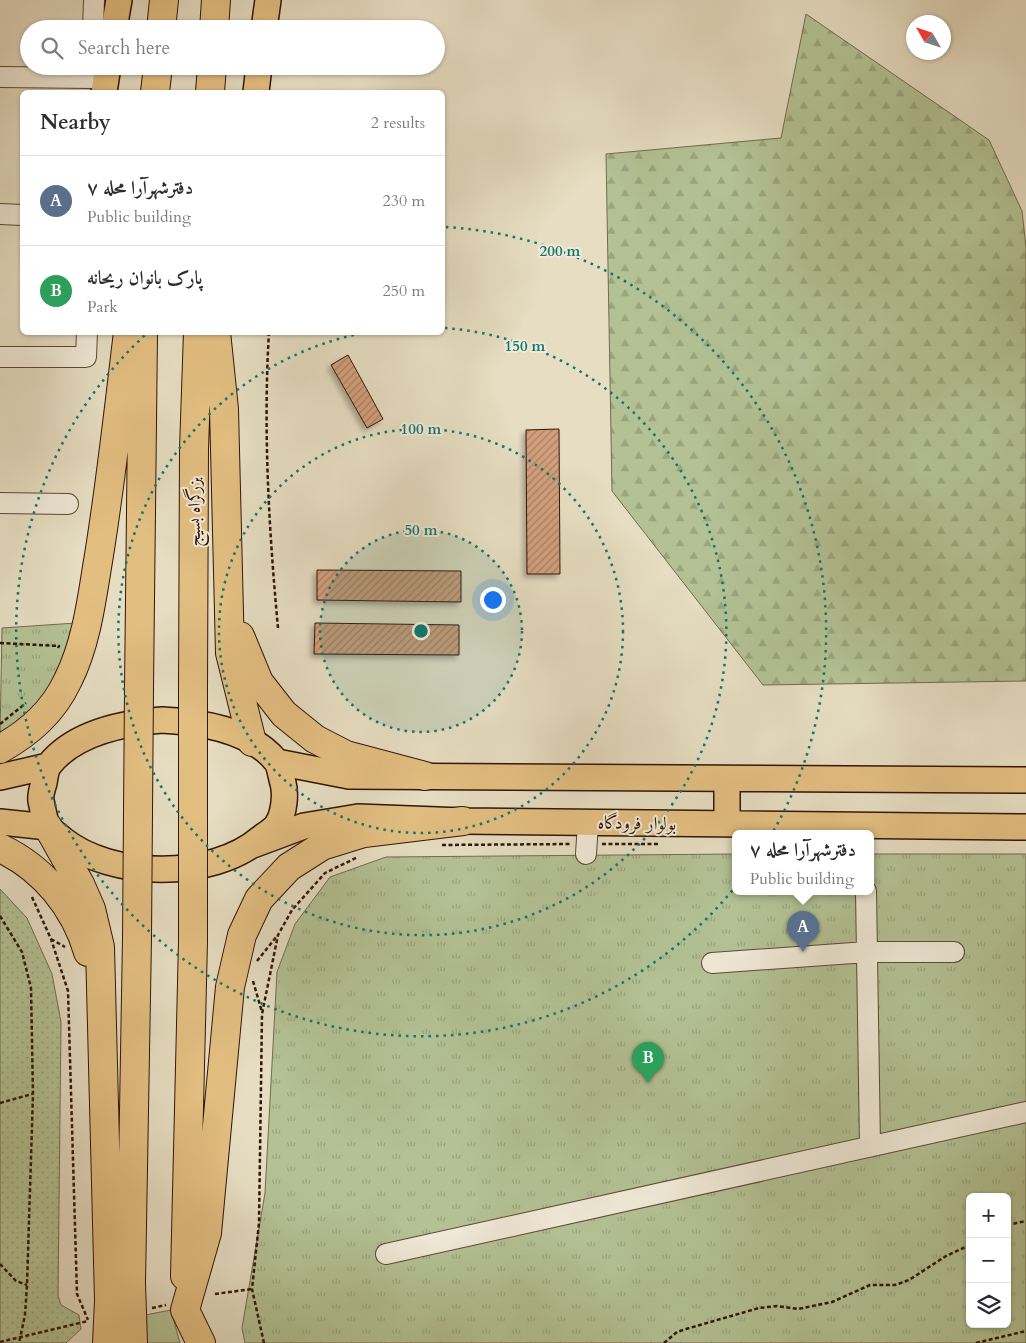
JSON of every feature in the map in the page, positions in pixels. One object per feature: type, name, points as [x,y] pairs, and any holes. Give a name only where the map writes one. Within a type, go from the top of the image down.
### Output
[{"type":"highway","points":[[215,20],[216,0]]},
{"type":"highway","points":[[155,90],[157,75]]},
{"type":"highway","points":[[210,90],[211,75]]},
{"type":"highway","points":[[0,749],[23,736],[49,712],[68,681],[81,649],[106,507],[128,335]]},
{"type":"highway","points":[[133,1343],[131,1283],[143,335]]},
{"type":"highway","name":"بزرگراه بسیج","points":[[176,1307],[193,941],[194,449],[198,335]]},
{"type":"highway","points":[[216,335],[224,409],[230,653],[252,742]]},
{"type":"highway","points":[[228,603],[259,682],[284,714],[315,739],[346,755],[424,776]]},
{"type":"highway","points":[[176,1307],[207,1233],[230,987],[242,935],[259,899],[288,867],[322,846],[364,833],[463,821]]},
{"type":"highway","points":[[48,827],[80,884],[91,909],[100,948],[109,1301],[107,1343]]},
{"type":"highway","points":[[0,848],[16,855],[47,879],[70,911],[87,947],[100,994]]},
{"type":"highway","points":[[122,1343],[131,1283]]},
{"type":"highway","points":[[176,1307],[195,1343]]},
{"type":"highway","points":[[176,1307],[201,1343]]},
{"type":"main road","points":[[115,20],[118,0]]},
{"type":"main road","points":[[265,20],[268,0]]},
{"type":"main road","points":[[256,90],[258,75]]},
{"type":"main road","points":[[0,777],[48,766],[72,744],[98,732],[142,722],[162,720],[202,724],[226,730],[252,742],[277,762],[349,776],[1026,780]]},
{"type":"main road","points":[[0,822],[48,827],[74,848],[100,859],[144,868],[183,868],[204,864],[227,857],[253,845],[278,824],[285,793],[277,762]]},
{"type":"main road","points":[[48,766],[40,797],[48,827]]},
{"type":"main road","points":[[727,824],[728,779]]},
{"type":"main road","name":"بولوار فرودگاه","points":[[253,845],[304,826],[358,817],[463,821],[587,840],[727,824],[863,830],[1026,828]]},
{"type":"street","points":[[93,20],[94,0]]},
{"type":"street","points":[[0,78],[98,79]]},
{"type":"street","points":[[0,214],[20,215]]},
{"type":"street","points":[[0,357],[86,357],[87,335]]},
{"type":"street","points":[[0,503],[68,504]]},
{"type":"street","points":[[866,895],[870,1146]]},
{"type":"street","points":[[712,962],[867,952],[954,952]]},
{"type":"street","points":[[386,1254],[1026,1112]]},
{"type":"path","points":[[269,335],[266,385],[269,532],[278,628]]},
{"type":"path","points":[[0,643],[59,646],[56,656]]},
{"type":"path","points":[[0,724],[29,701]]},
{"type":"path","points":[[439,845],[587,840],[666,844]]},
{"type":"path","points":[[256,963],[278,935],[292,910],[325,873],[360,856]]},
{"type":"path","points":[[26,891],[32,897],[51,939],[68,991],[77,1294],[88,1321]]},
{"type":"path","points":[[0,916],[22,952],[31,988],[33,1094],[27,1285],[25,1315],[19,1343]]},
{"type":"path","points":[[264,1343],[252,1288],[259,1223],[262,1014],[278,935]]},
{"type":"path","points":[[252,979],[262,1014]]},
{"type":"path","points":[[0,1103],[33,1094]]},
{"type":"path","points":[[1011,1223],[1026,1221]]},
{"type":"path","points":[[664,1343],[677,1332],[686,1328],[759,1308],[777,1306],[798,1309],[832,1302],[870,1285],[895,1284],[909,1280],[946,1256],[966,1247]]},
{"type":"path","points":[[0,1264],[16,1281],[27,1285]]},
{"type":"path","points":[[215,1294],[252,1288]]},
{"type":"path","points":[[145,1310],[176,1307]]},
{"type":"path","points":[[0,1342],[80,1323]]},
{"type":"path","points":[[976,1343],[1026,1331]]},
{"type":"green space","points":[[806,14],[989,140],[1022,211],[1026,247],[1026,681],[763,685],[612,491],[606,154],[781,138]]},
{"type":"green space","points":[[76,623],[65,671],[41,706],[0,737],[2,628]]},
{"type":"green space","points":[[732,854],[732,895],[874,895],[874,854],[1026,854],[1026,1343],[245,1343],[242,1328],[265,1193],[277,972],[295,924],[330,877],[386,857]]},
{"type":"green space","points":[[0,889],[27,918],[52,974],[61,1022],[58,1296],[61,1305],[79,1315],[81,1329],[66,1343],[0,1343]]},
{"type":"green space","points":[[171,1310],[180,1343],[147,1343],[145,1315]]},
{"type":"building","points":[[348,355],[383,419],[367,428],[331,365]]},
{"type":"building","points":[[559,429],[560,574],[527,574],[526,430]]},
{"type":"building","points":[[317,570],[461,571],[461,602],[317,600]]},
{"type":"building","points":[[315,623],[459,625],[459,655],[314,654]]},
{"type":"place","name":"دفترشهرآرا محله ۷","points":[[803,952]]},
{"type":"place","name":"پارک بانوان ریحانه","points":[[648,1083]]}]
